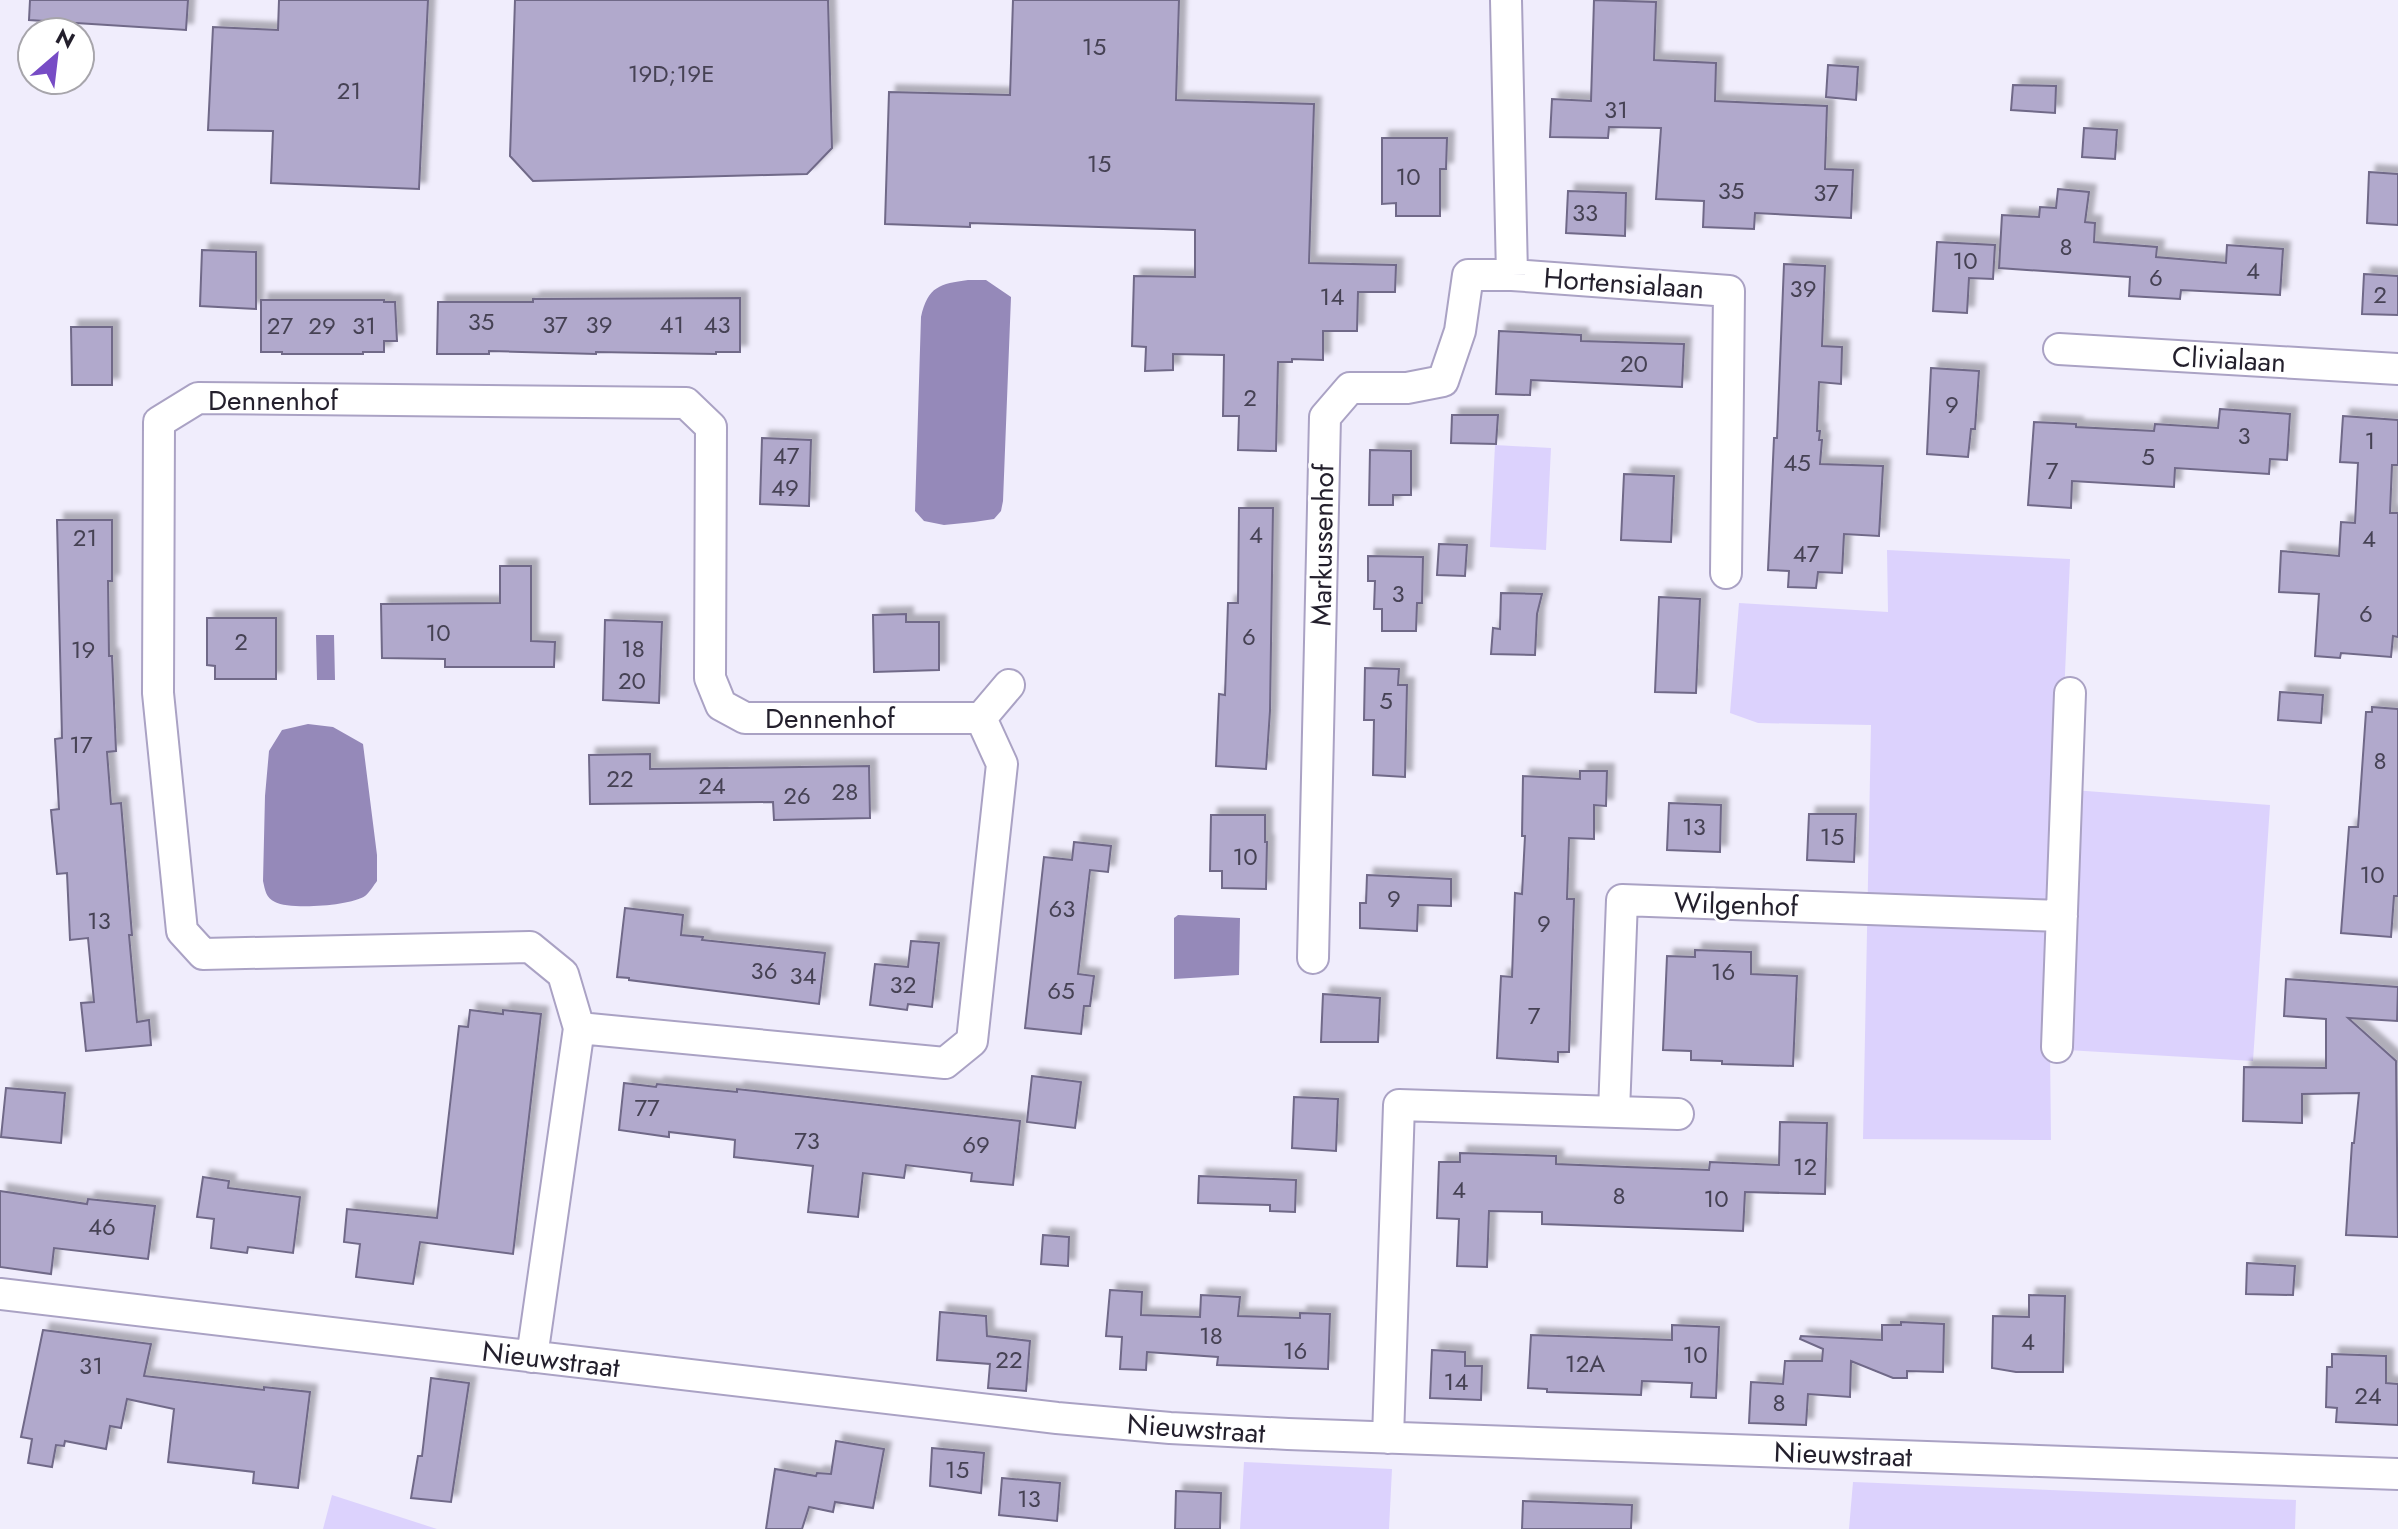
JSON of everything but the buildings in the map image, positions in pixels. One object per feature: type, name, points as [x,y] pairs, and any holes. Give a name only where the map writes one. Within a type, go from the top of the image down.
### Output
[{"type":"street","name":"Hortensialaan","points":[[1506,0],[1512,275],[1729,291],[1726,573]]},
{"type":"street","name":"Markussenhof","points":[[1313,958],[1325,417],[1350,388],[1407,388],[1443,381],[1460,331],[1468,275],[1512,275]]},
{"type":"street","name":"Clivialaan","points":[[2059,349],[2398,369]]},
{"type":"street","name":"Dennenhof","points":[[532,1357],[579,1028],[563,974],[530,947],[203,954],[182,931],[158,693],[159,422],[198,398],[686,403],[711,427],[710,678],[721,705],[745,718],[981,718]]},
{"type":"street","points":[[579,1028],[945,1063],[972,1041],[1002,764],[981,718],[1009,685]]},
{"type":"street","points":[[2057,1047],[2070,693]]},
{"type":"street","name":"Wilgenhof","points":[[1614,1112],[1622,900],[2062,916]]},
{"type":"street","points":[[1388,1438],[1399,1105],[1678,1114]]},
{"type":"street","name":"Nieuwstraat","points":[[0,1294],[1057,1418],[1170,1428],[2398,1474]]},
{"type":"shaded area","points":[[968,280],[986,280],[1011,297],[1003,501],[1001,511],[994,519],[944,525],[924,521],[915,511],[921,317],[927,299],[937,288]]},
{"type":"shaded area","points":[[1495,445],[1551,448],[1546,550],[1490,547]]},
{"type":"shaded area","points":[[1887,550],[2070,559],[2060,789],[2270,805],[2253,1061],[2050,1049],[2051,1140],[1863,1139],[1871,725],[1758,723],[1730,713],[1739,603],[1888,612]]},
{"type":"shaded area","points":[[316,635],[334,635],[335,680],[317,680]]},
{"type":"shaded area","points":[[308,724],[333,727],[363,744],[377,855],[377,881],[367,895],[357,899],[334,904],[293,906],[272,900],[264,888],[265,796],[269,751],[282,730]]},
{"type":"shaded area","points":[[1178,915],[1240,918],[1239,975],[1174,979],[1174,918]]},
{"type":"shaded area","points":[[1244,1462],[1392,1469],[1389,1529],[1240,1529]]},
{"type":"shaded area","points":[[1853,1482],[2296,1500],[2295,1529],[1849,1529]]},
{"type":"shaded area","points":[[332,1495],[437,1529],[323,1529]]}]
